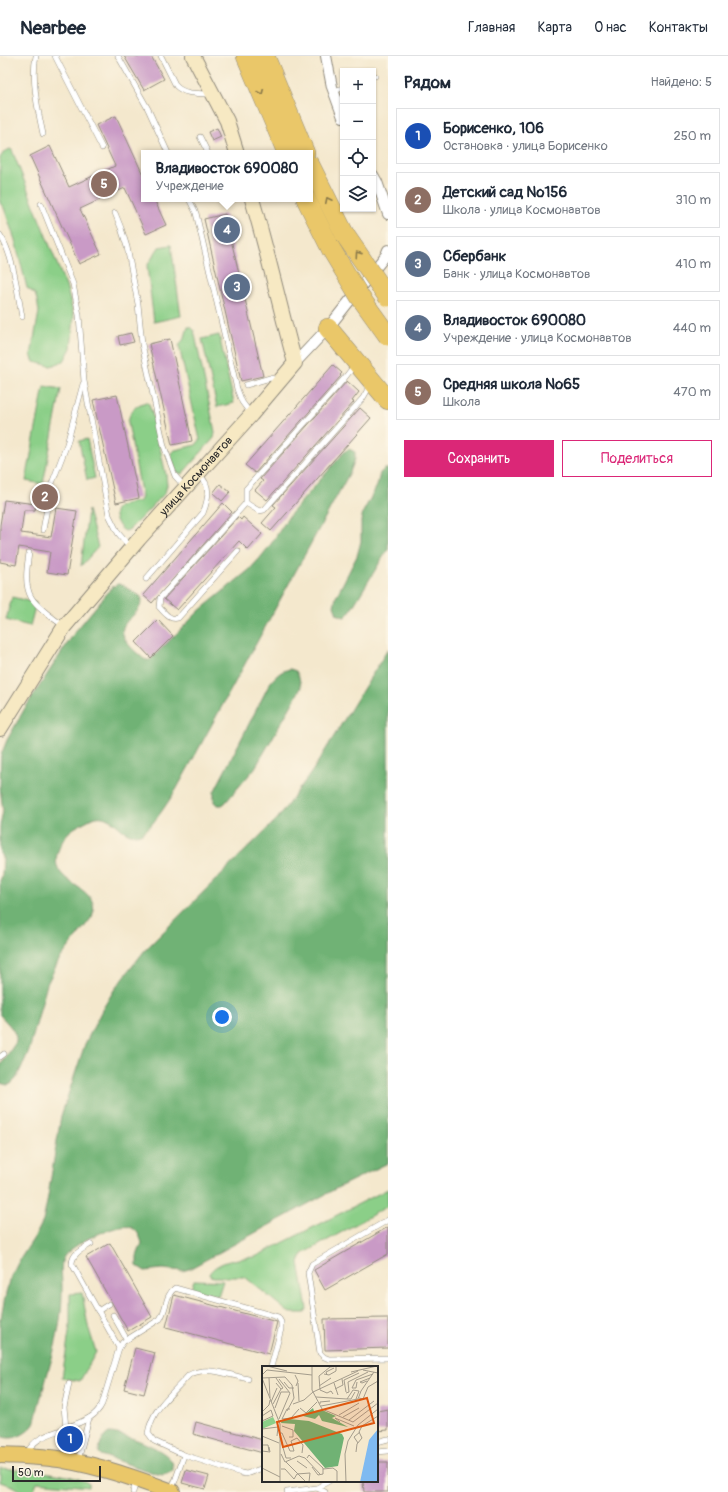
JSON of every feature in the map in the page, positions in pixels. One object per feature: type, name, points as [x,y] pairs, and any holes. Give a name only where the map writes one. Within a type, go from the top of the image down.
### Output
[{"type":"highway","points":[[246,56],[286,150]]},
{"type":"highway","points":[[265,56],[304,150]]},
{"type":"highway","points":[[313,171],[345,235],[388,297]]},
{"type":"highway","points":[[308,202],[331,249],[360,297],[388,336]]},
{"type":"highway","points":[[328,328],[388,400]]},
{"type":"main road","points":[[193,56],[227,120],[236,150]]},
{"type":"main road","points":[[253,202],[295,362]]},
{"type":"main road","name":"улица Космонавтов","points":[[0,729],[64,627],[197,473],[251,415],[295,362]]},
{"type":"main road","points":[[0,1456],[42,1457],[78,1462],[135,1486],[171,1492]]},
{"type":"street","points":[[326,56],[338,89],[341,104]]},
{"type":"street","points":[[374,176],[388,214]]},
{"type":"street","points":[[295,362],[328,328],[386,255],[388,250]]},
{"type":"lane","points":[[36,56],[34,66],[36,90],[39,118],[43,134]]},
{"type":"lane","points":[[55,56],[102,148]]},
{"type":"lane","points":[[118,56],[148,109],[167,150]]},
{"type":"lane","points":[[161,56],[176,86],[180,90],[185,92],[213,94]]},
{"type":"lane","points":[[200,136],[207,150]]},
{"type":"lane","points":[[190,202],[196,213],[236,389],[242,402],[251,415]]},
{"type":"lane","points":[[41,204],[73,284],[79,315],[84,381],[109,515],[118,533],[131,548]]},
{"type":"lane","points":[[115,213],[127,247],[138,304],[142,344],[164,446],[175,476],[185,487]]},
{"type":"lane","points":[[0,235],[14,273],[22,317]]},
{"type":"lane","points":[[238,551],[178,618],[171,618],[159,607],[160,598],[246,503],[246,490],[343,380],[357,362]]},
{"type":"lane","points":[[246,385],[270,378],[280,381]]},
{"type":"lane","points":[[246,503],[259,512],[264,510],[363,398],[367,391],[367,383],[369,378]]},
{"type":"lane","points":[[43,530],[50,486],[67,444],[84,381]]},
{"type":"lane","points":[[146,578],[203,513],[208,500],[208,489],[207,484],[197,473]]},
{"type":"lane","points":[[29,553],[27,586],[31,598],[64,627]]},
{"type":"lane","points":[[388,1220],[312,1264],[308,1273],[320,1353],[329,1360],[388,1358]]},
{"type":"lane","points":[[91,1244],[75,1255],[72,1259],[72,1264],[119,1348]]},
{"type":"lane","points":[[25,1456],[36,1440],[89,1418],[98,1411],[102,1404],[119,1348],[123,1342],[160,1319],[168,1296],[175,1288],[278,1317],[281,1322],[281,1329],[271,1366]]},
{"type":"lane","points":[[98,1311],[109,1304]]},
{"type":"lane","points":[[114,1315],[127,1340]]},
{"type":"lane","points":[[248,1379],[209,1371],[200,1370],[194,1372],[189,1375],[158,1408],[150,1424],[148,1433],[154,1442],[184,1455],[240,1473],[246,1474],[262,1468]]},
{"type":"lane","points":[[66,1428],[64,1407],[69,1384]]},
{"type":"lane","points":[[78,1462],[89,1418]]},
{"type":"lane","points":[[378,1442],[388,1439]]},
{"type":"lane","points":[[378,1452],[388,1451]]},
{"type":"lane","points":[[171,1492],[184,1455]]},
{"type":"lane","points":[[287,1492],[317,1488],[328,1482]]},
{"type":"lane","points":[[317,1488],[325,1492]]},
{"type":"green space","points":[[10,149],[12,150],[67,289],[74,316],[71,348],[64,361],[51,366],[34,362],[31,355],[39,312],[37,300],[35,294],[27,288],[15,240],[4,208],[0,203],[0,158],[4,152]]},
{"type":"green space","points":[[171,245],[181,316],[154,322],[147,266],[159,247]]},
{"type":"green space","points":[[188,327],[191,327],[194,330],[215,432],[214,438],[182,474],[176,472],[171,453],[175,450],[196,445],[200,440],[179,346],[185,337]]},
{"type":"green space","points":[[219,335],[234,403],[217,407],[202,339]]},
{"type":"green space","points":[[44,386],[61,389],[43,484],[26,481]]},
{"type":"green space","points":[[146,402],[149,404],[152,413],[167,485],[165,493],[130,529],[126,531],[121,529],[117,522],[115,512],[117,508],[125,504],[140,501],[142,497],[128,423],[131,412],[142,403]]},
{"type":"green space","points":[[87,439],[95,478],[87,480],[79,441]]},
{"type":"green space","points":[[349,449],[355,452],[355,459],[350,472],[176,790],[160,813],[151,825],[139,835],[128,833],[111,820],[95,817],[72,830],[62,841],[56,859],[58,869],[65,877],[90,897],[94,906],[92,917],[59,960],[47,984],[29,1051],[16,1079],[11,1084],[7,1085],[0,1083],[0,1066],[16,1042],[15,1035],[11,1027],[0,1015],[0,881],[2,876],[3,859],[0,853],[0,827],[3,811],[0,787],[1,755],[7,740],[25,708],[75,632],[112,587],[118,584],[123,585],[141,597],[141,605],[123,627],[123,634],[127,642],[137,653],[144,659],[150,660],[199,611],[249,570],[271,544],[289,516],[345,451]]},
{"type":"green space","points":[[385,469],[388,469],[388,549],[349,613],[344,617],[337,614],[334,606],[336,597],[357,556],[361,541],[361,521],[363,512],[377,486],[380,473]]},
{"type":"green space","points":[[88,510],[98,547],[81,566]]},
{"type":"green space","points":[[12,597],[36,603],[30,626],[6,620]]},
{"type":"green space","points":[[388,649],[388,1163],[337,1188],[189,1269],[182,1271],[162,1269],[145,1271],[137,1266],[137,1256],[142,1243],[137,1232],[130,1227],[114,1228],[83,1241],[74,1247],[67,1253],[62,1261],[62,1302],[60,1324],[34,1422],[29,1430],[17,1437],[9,1438],[0,1436],[0,1323],[4,1302],[9,1281],[43,1221],[61,1116],[85,1044],[114,990],[145,950],[278,818],[313,770]]},
{"type":"green space","points":[[290,669],[296,671],[301,687],[295,699],[255,768],[225,803],[222,805],[217,805],[214,802],[214,792],[270,683],[281,672]]},
{"type":"green space","points":[[388,1189],[388,1206],[303,1254],[299,1262],[307,1309],[305,1313],[288,1312],[245,1277],[214,1277],[210,1276],[209,1274],[217,1266],[223,1263],[236,1259],[255,1257]]},
{"type":"green space","points":[[194,1280],[223,1281],[218,1296],[191,1289]]},
{"type":"green space","points":[[82,1293],[88,1326],[96,1352],[80,1381],[62,1378],[70,1326],[70,1294]]},
{"type":"green space","points":[[109,1433],[132,1438],[159,1450],[171,1460],[173,1471],[162,1475],[101,1455],[99,1453],[100,1444],[104,1437]]},
{"type":"green space","points":[[0,1468],[74,1477],[89,1484],[89,1487],[37,1482],[33,1492],[23,1492],[13,1486],[0,1482]]},
{"type":"building","points":[[124,56],[151,56],[164,79],[144,90]]},
{"type":"building","points":[[116,116],[141,170],[141,202],[155,202],[166,225],[146,234],[125,188],[80,209],[101,254],[79,264],[30,156],[50,146],[69,187],[115,166],[96,125]]},
{"type":"building","points":[[217,128],[221,137],[212,141],[208,132]]},
{"type":"building","points":[[225,214],[263,376],[241,381],[204,219]]},
{"type":"building","points":[[131,333],[134,342],[120,345],[118,336]]},
{"type":"building","points":[[170,339],[192,441],[172,445],[149,344]]},
{"type":"building","points":[[333,365],[342,373],[340,375],[341,376],[255,473],[245,465]]},
{"type":"building","points":[[347,381],[359,392],[352,401],[354,402],[267,500],[255,490],[263,481],[260,479]]},
{"type":"building","points":[[117,395],[139,498],[116,503],[93,400]]},
{"type":"building","points":[[360,408],[371,418],[271,531],[262,523],[276,507],[273,505]]},
{"type":"building","points":[[220,484],[230,492],[222,501],[213,493]]},
{"type":"building","points":[[4,500],[36,504],[35,510],[24,510],[21,533],[51,537],[56,508],[77,511],[67,575],[47,572],[50,552],[19,547],[16,565],[0,562],[0,525]]},
{"type":"building","points":[[223,503],[232,512],[152,603],[143,595]]},
{"type":"building","points":[[238,517],[241,520],[243,517],[262,534],[248,550],[239,541],[177,610],[164,599]]},
{"type":"building","points":[[158,620],[173,636],[151,658],[136,642]]},
{"type":"building","points":[[388,1227],[388,1254],[325,1290],[314,1270]]},
{"type":"building","points":[[110,1243],[152,1317],[128,1331],[86,1257]]},
{"type":"building","points":[[174,1295],[277,1322],[269,1354],[166,1327]]},
{"type":"building","points":[[388,1318],[388,1348],[325,1350],[324,1319]]},
{"type":"building","points":[[135,1348],[155,1353],[144,1394],[124,1389]]},
{"type":"building","points":[[388,1409],[388,1430],[378,1431],[378,1411]]},
{"type":"building","points":[[196,1422],[262,1440],[262,1453],[193,1434]]},
{"type":"building","points":[[378,1462],[388,1462],[388,1492],[364,1492],[363,1482],[378,1482]]},
{"type":"building","points":[[186,1470],[209,1476],[205,1489],[182,1483]]},
{"type":"place","name":"Средняя школа №65","points":[[104,184]]},
{"type":"place","name":"Владивосток 690080","points":[[227,230]]},
{"type":"place","name":"Сбербанк","points":[[237,287]]},
{"type":"place","name":"Детский сад №156","points":[[45,497]]},
{"type":"place","name":"Борисенко, 106","points":[[70,1439]]}]
